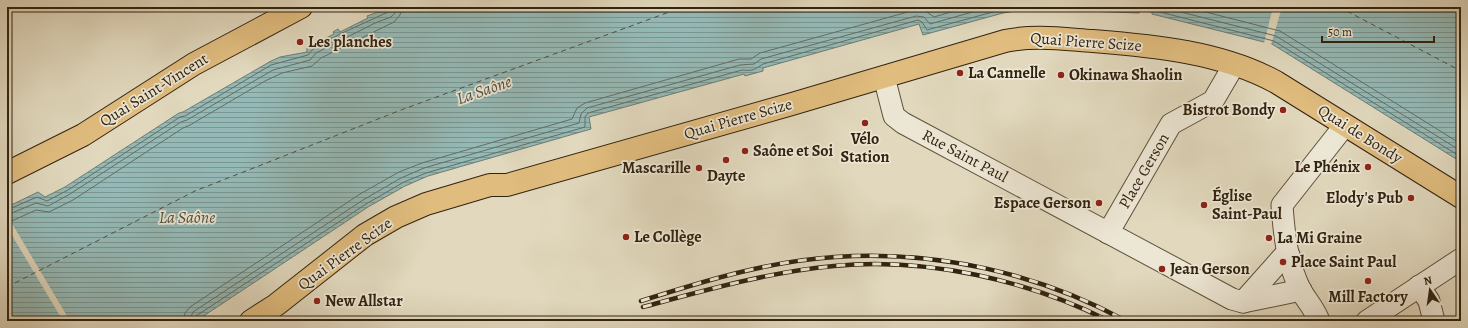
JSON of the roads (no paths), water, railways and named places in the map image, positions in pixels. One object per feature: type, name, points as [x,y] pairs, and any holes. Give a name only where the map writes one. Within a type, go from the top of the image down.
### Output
[{"type":"main road","name":"Quai Saint-Vincent","points":[[7,173],[83,135],[194,64],[301,7]]},
{"type":"main road","name":"Quai Pierre Scize","points":[[250,321],[276,305],[365,235],[396,217],[426,204],[490,185],[512,183],[1005,41],[1024,37],[1043,37],[1152,46],[1234,65],[1258,73]]},
{"type":"main road","name":"Quai de Bondy","points":[[1258,73],[1276,82],[1461,197]]},
{"type":"street","name":"Place Gerson","points":[[1108,233],[1171,124],[1213,101],[1234,65]]},
{"type":"street","name":"Rue Saint Paul","points":[[884,77],[894,116],[903,123],[1232,299],[1243,302]]},
{"type":"street","points":[[1319,321],[1301,290],[1289,255],[1285,242],[1282,204],[1345,125]]},
{"type":"street","points":[[1243,302],[1283,257],[1289,255]]},
{"type":"street","points":[[1367,321],[1461,259]]},
{"type":"street","points":[[1419,286],[1429,301],[1434,321]]},
{"type":"street","points":[[1243,302],[1301,290]]},
{"type":"water","name":"La Saône","points":[[392,7],[1461,7],[1461,162],[1272,44],[1152,14],[1152,12],[1140,11],[1139,13],[1029,9],[1003,13],[923,35],[919,24],[763,68],[763,71],[745,76],[744,74],[589,117],[591,129],[428,176],[405,186],[368,207],[196,321],[7,321],[7,207],[38,192],[45,197],[65,187],[179,113],[271,61],[280,57],[307,52],[307,48],[334,34],[333,32],[338,29],[340,32],[368,18],[367,16]]},
{"type":"railway","points":[[641,301],[713,279],[761,267],[810,259],[835,257],[910,257],[985,268],[1022,278],[1093,304],[1126,321]]},
{"type":"railway","points":[[643,307],[738,282],[810,269],[869,264],[904,265],[976,275],[1011,283],[1078,306],[1109,321]]},
{"type":"place","name":"Les planches","points":[[300,42]]},
{"type":"place","name":"La Cannelle","points":[[960,73]]},
{"type":"place","name":"Okinawa Shaolin","points":[[1061,75]]},
{"type":"place","name":"Bistrot Bondy","points":[[1283,110]]},
{"type":"place","name":"Vélo Station","points":[[865,123]]},
{"type":"place","name":"Saône et Soi","points":[[745,151]]},
{"type":"place","name":"Dayte","points":[[726,160]]},
{"type":"place","name":"Le Phénix","points":[[1368,167]]},
{"type":"place","name":"Mascarille","points":[[699,168]]},
{"type":"place","name":"Elody's Pub","points":[[1411,198]]},
{"type":"place","name":"Espace Gerson","points":[[1099,203]]},
{"type":"place","name":"Église Saint-Paul","points":[[1204,205]]},
{"type":"place","name":"Le Collège","points":[[626,237]]},
{"type":"place","name":"La Mi Graine","points":[[1269,238]]},
{"type":"place","name":"Place Saint Paul","points":[[1283,262]]},
{"type":"place","name":"Jean Gerson","points":[[1162,269]]},
{"type":"place","name":"Mill Factory","points":[[1368,281]]},
{"type":"place","name":"New Allstar","points":[[317,301]]}]
